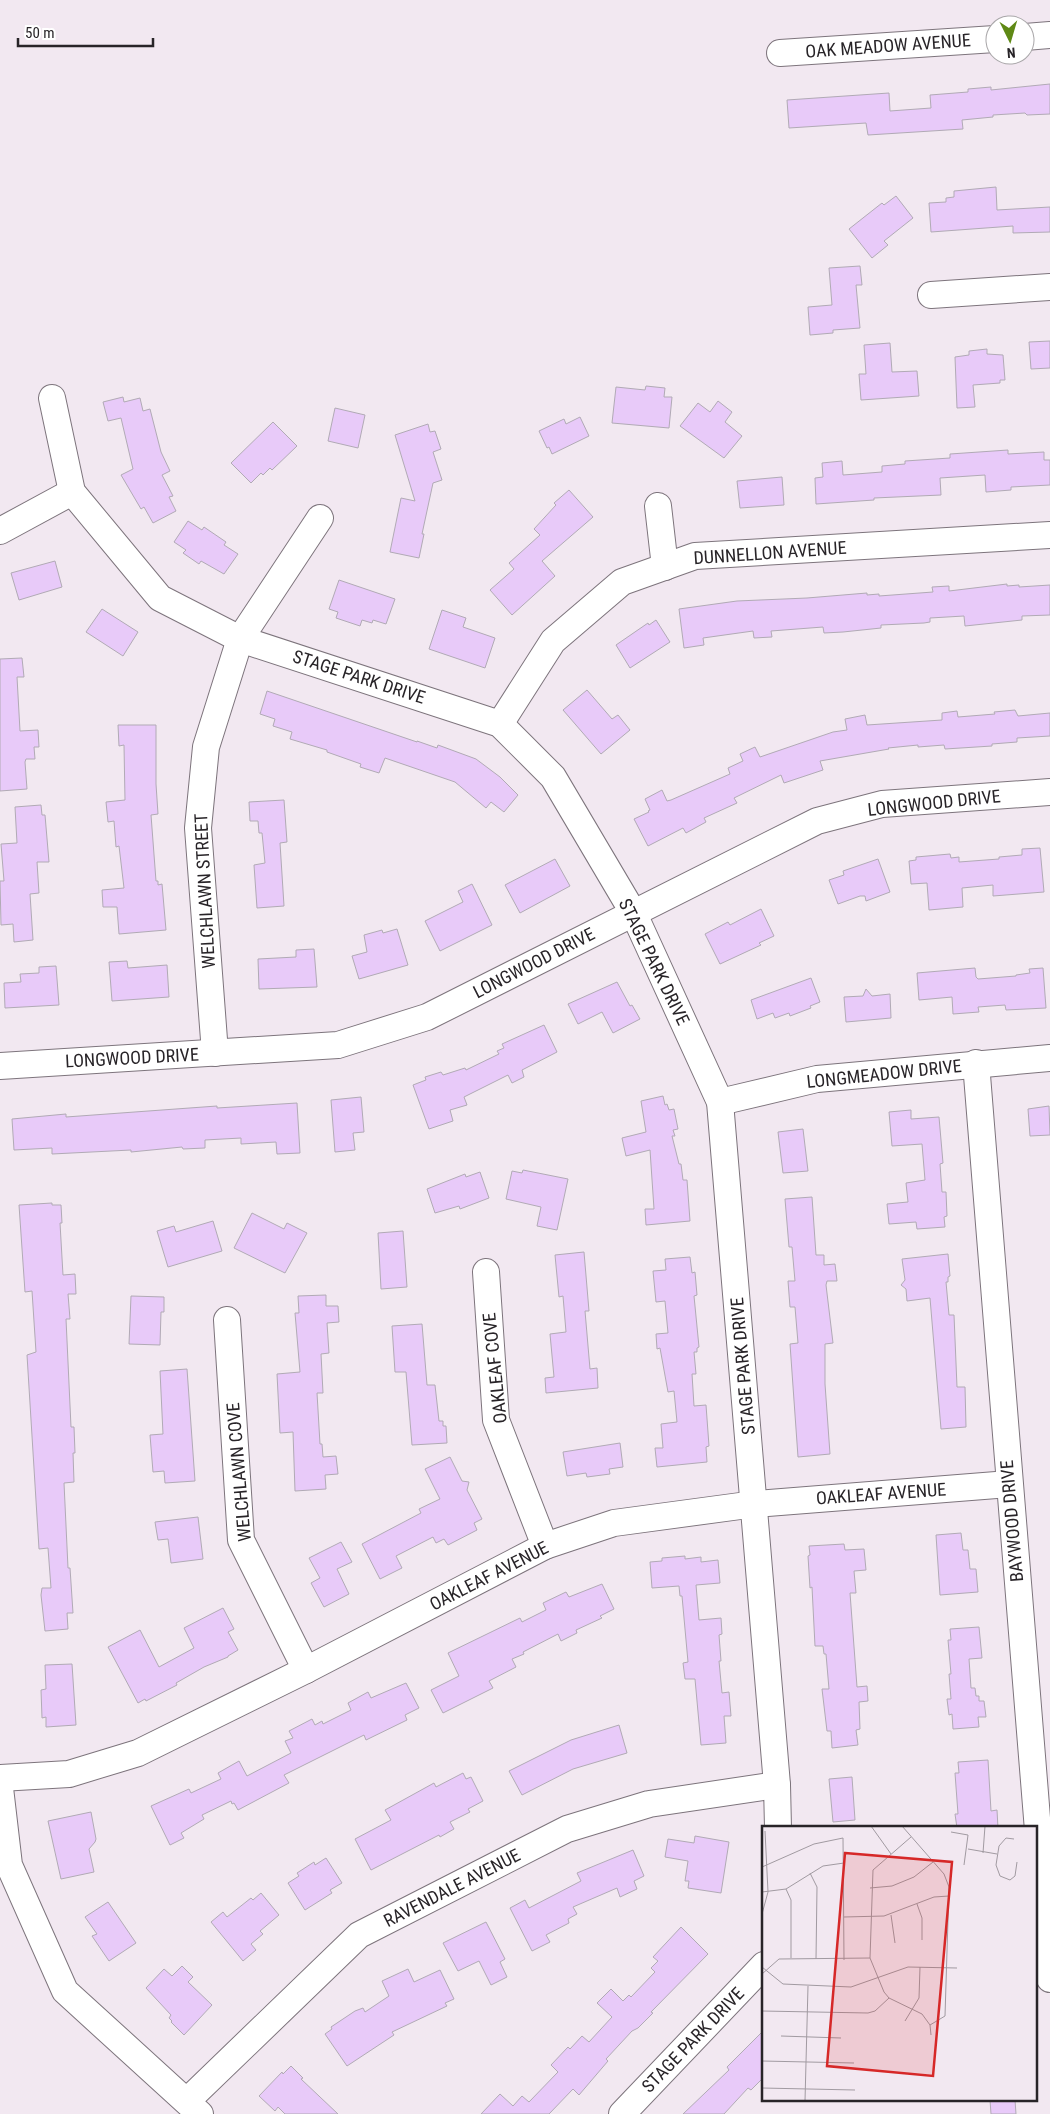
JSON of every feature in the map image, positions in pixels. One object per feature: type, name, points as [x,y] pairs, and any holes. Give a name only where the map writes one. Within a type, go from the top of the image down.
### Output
[{"type":"street","points":[[1035,36],[1050,35]]},
{"type":"street","name":"OAK MEADOW AVENUE","points":[[780,53],[985,40]]},
{"type":"street","points":[[932,295],[1050,287]]},
{"type":"street","name":"STAGE PARK DRIVE","points":[[52,398],[72,492],[160,598],[240,638],[500,724],[553,777],[634,914],[720,1102],[777,1784],[778,1826]]},
{"type":"street","points":[[0,531],[72,492]]},
{"type":"street","points":[[658,506],[665,567]]},
{"type":"street","name":"WELCHLAWN STREET","points":[[215,1053],[198,828],[206,747],[240,638],[320,518]]},
{"type":"street","name":"DUNNELLON AVENUE","points":[[500,724],[554,641],[622,582],[695,556],[1050,535]]},
{"type":"street","name":"LONGWOOD DRIVE","points":[[0,1066],[338,1045],[427,1017],[817,821],[882,804],[1050,792]]},
{"type":"street","name":"LONGMEADOW DRIVE","points":[[720,1102],[817,1078],[1050,1058]]},
{"type":"street","name":"BAYWOOD DRIVE","points":[[976,1063],[1037,1826]]},
{"type":"street","name":"OAKLEAF COVE","points":[[486,1272],[496,1420],[545,1546]]},
{"type":"street","name":"WELCHLAWN COVE","points":[[227,1320],[241,1540],[306,1670]]},
{"type":"street","name":"OAKLEAF AVENUE","points":[[0,1778],[69,1774],[138,1753],[306,1670],[545,1546],[614,1523],[754,1504],[1009,1484]]},
{"type":"street","name":"RAVENDALE AVENUE","points":[[193,2108],[359,1935],[567,1829],[649,1804],[777,1784]]},
{"type":"street","points":[[0,1788],[9,1865],[66,1991],[193,2108]]},
{"type":"street","name":"BAYWOOD DRIVE","points":[[1038,1834],[1050,1979]]},
{"type":"street","name":"STAGE PARK DRIVE","points":[[622,2114],[762,1967]]},
{"type":"building","points":[[1050,84],[1050,114],[993,115],[993,117],[962,120],[963,129],[868,135],[866,123],[789,128],[787,100],[889,93],[890,111],[931,108],[930,95],[968,92],[968,89],[991,87],[991,90]]},
{"type":"building","points":[[996,187],[997,210],[1050,207],[1050,232],[1013,233],[1013,226],[931,232],[929,203],[946,202],[946,198],[954,197],[954,191]]},
{"type":"building","points":[[896,196],[913,218],[884,241],[888,245],[872,258],[849,229],[882,203],[884,205]]},
{"type":"building","points":[[860,266],[862,285],[856,285],[860,328],[833,330],[833,333],[810,335],[808,307],[832,305],[829,268]]},
{"type":"building","points":[[1050,341],[1050,368],[1031,369],[1029,342]]},
{"type":"building","points":[[890,343],[892,372],[917,371],[919,396],[861,400],[859,374],[866,374],[864,345]]},
{"type":"building","points":[[987,349],[987,354],[1003,355],[1005,380],[1000,380],[1000,383],[973,385],[975,407],[957,408],[955,357],[969,355],[969,351]]},
{"type":"building","points":[[646,386],[665,388],[664,397],[672,397],[669,428],[612,423],[616,387],[645,390]]},
{"type":"building","points":[[123,397],[124,402],[140,398],[143,411],[150,409],[161,452],[170,471],[162,475],[173,496],[169,497],[176,511],[153,523],[144,507],[141,509],[121,475],[133,469],[121,418],[108,421],[103,402]]},
{"type":"building","points":[[718,401],[732,412],[725,422],[742,436],[724,458],[680,426],[698,403],[710,412]]},
{"type":"building","points":[[335,408],[365,415],[358,448],[328,441]]},
{"type":"building","points":[[580,417],[589,436],[552,454],[539,431],[564,419],[566,424]]},
{"type":"building","points":[[273,422],[297,446],[272,470],[270,468],[263,475],[261,473],[251,483],[231,463]]},
{"type":"building","points":[[428,424],[430,432],[435,431],[441,449],[433,452],[442,480],[433,483],[419,558],[390,552],[401,498],[415,501],[395,435]]},
{"type":"building","points":[[1008,450],[1008,454],[1044,452],[1044,460],[1050,460],[1050,485],[1011,487],[1011,490],[986,492],[985,475],[940,478],[941,495],[874,498],[874,500],[816,504],[815,478],[823,477],[822,463],[842,461],[843,475],[882,472],[882,466],[905,464],[905,461],[950,458],[950,454]]},
{"type":"building","points":[[782,477],[784,505],[740,508],[737,481]]},
{"type":"building","points":[[569,490],[593,517],[542,561],[555,576],[512,615],[490,590],[514,569],[509,563],[540,535],[534,529],[556,505],[554,503]]},
{"type":"building","points":[[188,521],[202,530],[204,527],[226,542],[224,545],[238,554],[224,574],[201,561],[199,564],[183,553],[186,550],[174,542]]},
{"type":"building","points":[[55,561],[62,587],[19,600],[11,573]]},
{"type":"building","points":[[339,580],[395,599],[386,624],[373,620],[372,623],[362,620],[360,626],[336,618],[338,612],[329,609]]},
{"type":"building","points":[[1007,584],[1007,586],[1019,585],[1019,587],[1050,585],[1050,615],[1022,616],[1022,620],[965,626],[964,616],[930,618],[930,622],[924,623],[881,625],[881,628],[843,632],[824,633],[823,627],[771,631],[772,637],[754,638],[753,631],[703,638],[704,645],[684,648],[679,609],[737,601],[867,593],[867,595],[879,594],[879,596],[933,592],[932,587],[949,586],[949,591]]},
{"type":"building","points":[[102,609],[138,632],[123,656],[86,632]]},
{"type":"building","points":[[442,610],[466,618],[463,627],[495,638],[485,668],[429,649]]},
{"type":"building","points":[[656,620],[670,642],[630,668],[616,645],[648,623],[649,625]]},
{"type":"building","points":[[22,658],[24,677],[17,677],[20,731],[38,730],[39,747],[34,747],[35,759],[26,759],[25,762],[27,789],[0,791],[0,659]]},
{"type":"building","points":[[587,690],[612,719],[618,715],[630,730],[601,754],[563,710]]},
{"type":"building","points":[[267,691],[417,742],[437,748],[438,745],[476,759],[500,777],[518,795],[504,812],[491,802],[486,808],[455,782],[385,758],[379,773],[360,767],[361,764],[327,752],[327,750],[290,739],[292,732],[273,726],[275,719],[260,714]]},
{"type":"building","points":[[1015,710],[1018,716],[1050,713],[1050,736],[1017,738],[1017,742],[992,744],[992,746],[945,749],[944,745],[918,747],[918,745],[888,748],[820,761],[823,770],[784,783],[781,775],[734,798],[737,803],[704,818],[706,822],[686,833],[683,828],[648,846],[634,819],[649,812],[650,810],[645,799],[662,790],[667,801],[671,800],[730,774],[728,768],[743,761],[740,754],[755,747],[760,757],[833,732],[847,730],[845,719],[865,715],[867,725],[942,720],[942,713],[957,711],[958,717],[995,714],[994,712]]},
{"type":"building","points":[[118,725],[156,725],[158,814],[151,815],[156,881],[158,881],[158,885],[162,884],[166,930],[119,934],[117,907],[103,907],[102,890],[124,888],[119,846],[116,847],[114,821],[108,822],[106,802],[125,800],[124,745],[119,746]]},
{"type":"building","points":[[284,800],[287,842],[280,843],[284,906],[257,908],[254,865],[265,863],[262,833],[259,833],[258,821],[250,821],[249,802]]},
{"type":"building","points":[[41,805],[42,815],[45,815],[49,862],[37,862],[39,893],[30,894],[33,940],[14,942],[13,924],[1,925],[0,881],[4,881],[1,844],[17,843],[15,807]]},
{"type":"building","points":[[1040,848],[1044,892],[993,896],[993,885],[962,888],[963,907],[929,910],[927,883],[911,884],[909,861],[916,860],[916,857],[950,854],[951,858],[959,857],[959,862],[999,859],[999,857],[1022,855],[1022,849]]},
{"type":"building","points":[[555,859],[570,886],[520,913],[505,885]]},
{"type":"building","points":[[878,859],[890,892],[866,901],[865,896],[860,896],[838,904],[829,880],[844,875],[843,871]]},
{"type":"building","points":[[472,884],[492,925],[440,951],[425,921],[463,902],[458,891]]},
{"type":"building","points":[[761,909],[774,936],[759,943],[761,945],[720,964],[705,934],[728,922],[730,925]]},
{"type":"building","points":[[397,929],[408,965],[359,979],[352,956],[367,952],[364,935],[382,930],[383,933]]},
{"type":"building","points":[[314,949],[317,987],[259,989],[258,959],[296,957],[296,950]]},
{"type":"building","points":[[127,961],[128,968],[167,965],[169,997],[112,1001],[109,962]]},
{"type":"building","points":[[56,966],[59,1005],[5,1008],[4,983],[21,982],[20,974],[39,973],[39,967]]},
{"type":"building","points":[[975,968],[978,979],[1016,976],[1030,973],[1029,969],[1043,968],[1046,1008],[1006,1010],[1005,1005],[978,1007],[979,1012],[953,1014],[952,997],[919,1000],[917,973]]},
{"type":"building","points":[[811,978],[820,1002],[810,1006],[811,1008],[790,1016],[789,1013],[775,1018],[773,1013],[757,1019],[751,1000]]},
{"type":"building","points":[[617,982],[630,1006],[632,1005],[640,1019],[613,1033],[602,1012],[578,1024],[568,1004]]},
{"type":"building","points":[[866,989],[872,996],[890,994],[891,1018],[846,1022],[844,997],[863,996]]},
{"type":"building","points":[[544,1025],[557,1052],[522,1070],[524,1077],[512,1083],[508,1075],[464,1097],[467,1105],[450,1110],[453,1121],[429,1129],[413,1085],[426,1080],[425,1077],[441,1072],[443,1075],[465,1068],[466,1070],[499,1054],[497,1051],[504,1048],[502,1044]]},
{"type":"building","points":[[663,1096],[665,1105],[667,1104],[669,1110],[674,1109],[678,1129],[673,1130],[675,1136],[672,1136],[679,1164],[681,1164],[683,1180],[687,1180],[690,1221],[646,1225],[645,1209],[654,1209],[650,1150],[626,1156],[622,1138],[646,1132],[641,1101]]},
{"type":"building","points":[[361,1097],[364,1132],[353,1133],[355,1150],[335,1152],[331,1100]]},
{"type":"building","points":[[297,1103],[300,1153],[277,1154],[276,1142],[241,1144],[241,1138],[205,1140],[205,1148],[183,1149],[182,1147],[131,1152],[131,1150],[52,1154],[52,1148],[14,1150],[12,1119],[66,1114],[66,1117],[217,1106],[217,1108]]},
{"type":"building","points":[[1049,1106],[1050,1135],[1030,1136],[1028,1109]]},
{"type":"building","points":[[911,1110],[911,1119],[939,1117],[943,1163],[940,1164],[942,1192],[946,1192],[947,1216],[944,1217],[945,1227],[917,1229],[916,1222],[889,1224],[887,1204],[908,1202],[906,1183],[925,1180],[922,1144],[892,1146],[889,1112]]},
{"type":"building","points":[[803,1129],[808,1171],[783,1173],[778,1132]]},
{"type":"building","points":[[523,1170],[568,1179],[557,1230],[537,1226],[541,1207],[506,1199],[512,1171],[522,1173]]},
{"type":"building","points":[[480,1172],[489,1198],[460,1209],[459,1206],[435,1213],[427,1189],[465,1174],[466,1177]]},
{"type":"building","points":[[812,1197],[816,1255],[824,1255],[824,1265],[835,1264],[837,1281],[827,1281],[826,1285],[833,1343],[825,1344],[825,1384],[830,1454],[798,1457],[790,1344],[798,1343],[795,1307],[790,1307],[788,1281],[795,1281],[792,1247],[789,1247],[785,1199]]},
{"type":"building","points":[[52,1203],[52,1205],[61,1205],[62,1223],[60,1223],[63,1275],[75,1274],[76,1294],[68,1294],[70,1319],[66,1319],[71,1427],[74,1427],[74,1482],[64,1483],[68,1568],[70,1568],[73,1613],[67,1613],[68,1629],[45,1631],[41,1595],[42,1588],[51,1588],[48,1548],[39,1549],[27,1355],[36,1352],[32,1291],[25,1292],[19,1205]]},
{"type":"building","points":[[252,1213],[284,1229],[287,1223],[307,1233],[285,1273],[234,1248]]},
{"type":"building","points":[[213,1221],[222,1251],[168,1267],[157,1231],[174,1226],[176,1232]]},
{"type":"building","points":[[403,1231],[407,1287],[381,1289],[378,1233]]},
{"type":"building","points":[[584,1252],[589,1311],[585,1311],[590,1369],[597,1368],[598,1388],[546,1393],[545,1378],[554,1377],[550,1334],[566,1332],[563,1296],[559,1297],[555,1255]]},
{"type":"building","points":[[948,1254],[950,1276],[948,1277],[948,1282],[946,1282],[949,1315],[954,1315],[957,1387],[965,1387],[966,1427],[941,1429],[930,1298],[907,1301],[906,1289],[901,1285],[905,1280],[902,1259]]},
{"type":"building","points":[[690,1257],[692,1273],[695,1272],[697,1295],[694,1296],[699,1347],[697,1352],[694,1352],[696,1374],[692,1374],[694,1406],[706,1405],[709,1446],[706,1447],[707,1462],[657,1467],[655,1448],[663,1448],[661,1424],[677,1422],[674,1391],[668,1392],[660,1348],[657,1349],[656,1334],[668,1333],[665,1301],[656,1302],[653,1271],[666,1270],[665,1259]]},
{"type":"building","points":[[326,1295],[326,1306],[338,1306],[339,1322],[327,1323],[329,1353],[321,1354],[323,1393],[317,1393],[320,1444],[322,1444],[323,1457],[336,1456],[338,1474],[325,1475],[326,1489],[295,1491],[293,1432],[280,1433],[277,1374],[300,1372],[295,1313],[299,1313],[298,1296]]},
{"type":"building","points":[[131,1296],[164,1297],[164,1312],[161,1312],[160,1345],[129,1344]]},
{"type":"building","points":[[422,1324],[427,1385],[435,1385],[439,1421],[443,1421],[443,1426],[446,1426],[447,1443],[412,1445],[406,1372],[395,1372],[392,1326]]},
{"type":"building","points":[[187,1369],[195,1481],[165,1483],[164,1471],[153,1472],[150,1435],[163,1434],[160,1371]]},
{"type":"building","points":[[620,1443],[623,1467],[609,1469],[610,1474],[587,1477],[586,1473],[567,1476],[563,1452]]},
{"type":"building","points":[[450,1457],[462,1481],[469,1482],[467,1490],[482,1519],[474,1523],[477,1530],[448,1545],[444,1539],[436,1543],[433,1537],[396,1556],[402,1568],[380,1579],[362,1544],[421,1513],[419,1509],[440,1499],[425,1469]]},
{"type":"building","points":[[198,1517],[203,1559],[171,1563],[168,1539],[158,1540],[155,1522]]},
{"type":"building","points":[[961,1533],[963,1550],[968,1550],[970,1569],[976,1569],[978,1592],[940,1595],[936,1535]]},
{"type":"building","points":[[341,1542],[352,1562],[337,1569],[349,1594],[324,1607],[311,1583],[320,1578],[309,1558]]},
{"type":"building","points":[[844,1544],[845,1550],[864,1549],[866,1570],[854,1571],[856,1593],[850,1593],[857,1687],[867,1686],[868,1701],[859,1702],[860,1729],[856,1730],[858,1745],[832,1748],[831,1731],[827,1731],[822,1689],[829,1689],[826,1654],[824,1654],[823,1646],[815,1646],[812,1587],[810,1588],[808,1556],[810,1555],[809,1546]]},
{"type":"building","points":[[685,1556],[685,1559],[701,1557],[701,1562],[718,1560],[720,1583],[696,1585],[699,1620],[721,1618],[722,1634],[719,1635],[721,1661],[719,1661],[722,1693],[729,1692],[731,1716],[724,1716],[726,1743],[701,1745],[695,1679],[685,1679],[683,1663],[688,1662],[682,1596],[680,1596],[679,1586],[652,1588],[650,1562],[662,1561],[662,1558]]},
{"type":"building","points":[[602,1584],[614,1609],[600,1616],[602,1618],[576,1630],[577,1633],[561,1641],[558,1634],[523,1652],[524,1654],[512,1659],[516,1667],[489,1681],[493,1688],[443,1713],[431,1690],[459,1676],[448,1653],[520,1618],[522,1622],[546,1610],[543,1603],[566,1592],[569,1597]]},
{"type":"building","points":[[223,1608],[234,1629],[228,1632],[238,1650],[176,1683],[177,1685],[146,1701],[145,1699],[138,1703],[108,1647],[140,1630],[159,1667],[194,1648],[184,1628]]},
{"type":"building","points":[[979,1627],[982,1658],[969,1659],[971,1688],[975,1688],[979,1701],[984,1701],[986,1717],[978,1717],[979,1727],[953,1729],[952,1714],[949,1715],[947,1699],[951,1699],[948,1640],[951,1640],[950,1629]]},
{"type":"building","points":[[72,1664],[76,1725],[46,1727],[46,1717],[42,1718],[41,1690],[46,1689],[45,1665]]},
{"type":"building","points":[[406,1683],[419,1708],[405,1715],[407,1720],[366,1740],[364,1735],[284,1775],[289,1783],[238,1810],[231,1801],[202,1815],[204,1819],[181,1833],[184,1838],[170,1845],[151,1806],[189,1789],[191,1793],[221,1779],[218,1773],[239,1761],[247,1776],[291,1753],[285,1741],[293,1738],[289,1731],[312,1719],[315,1725],[322,1721],[323,1724],[351,1710],[348,1703],[368,1692],[371,1698]]},
{"type":"building","points":[[619,1725],[627,1753],[573,1769],[522,1795],[509,1771],[571,1740]]},
{"type":"building","points":[[988,1760],[991,1811],[997,1810],[998,1826],[957,1826],[955,1814],[958,1814],[955,1773],[959,1773],[958,1762]]},
{"type":"building","points":[[463,1773],[466,1779],[471,1777],[483,1801],[468,1809],[470,1812],[450,1822],[454,1829],[371,1870],[355,1839],[391,1820],[385,1810],[434,1783],[436,1787]]},
{"type":"building","points":[[852,1777],[855,1820],[833,1822],[829,1779]]},
{"type":"building","points":[[91,1812],[96,1839],[89,1849],[94,1872],[61,1879],[48,1821]]},
{"type":"building","points":[[695,1836],[729,1842],[721,1893],[688,1888],[689,1881],[685,1881],[688,1861],[665,1857],[668,1839],[694,1843]]},
{"type":"building","points":[[633,1850],[644,1876],[634,1881],[637,1889],[620,1897],[617,1888],[573,1907],[577,1914],[568,1919],[569,1923],[546,1935],[550,1942],[532,1951],[510,1908],[525,1900],[529,1908],[581,1881],[577,1873]]},
{"type":"building","points":[[326,1858],[342,1883],[330,1890],[332,1893],[305,1910],[288,1883],[299,1876],[297,1873],[314,1862],[315,1865]]},
{"type":"building","points":[[261,1893],[279,1915],[260,1931],[263,1934],[251,1944],[256,1950],[243,1961],[211,1922],[223,1912],[227,1917],[251,1898],[253,1900]]},
{"type":"building","points":[[108,1902],[136,1943],[109,1961],[92,1936],[97,1934],[85,1917]]},
{"type":"building","points":[[486,1922],[505,1959],[500,1962],[507,1977],[491,1985],[479,1961],[458,1971],[443,1943]]},
{"type":"building","points":[[681,1927],[708,1954],[651,2012],[653,2013],[638,2028],[632,2031],[606,2059],[608,2061],[579,2095],[573,2089],[549,2114],[481,2114],[500,2094],[513,2106],[522,2096],[529,2102],[558,2072],[551,2065],[568,2047],[570,2049],[582,2036],[589,2042],[612,2017],[597,2003],[611,1989],[623,2001],[629,1995],[631,1997],[655,1972],[651,1968],[658,1961],[653,1957]]},
{"type":"building","points":[[182,1966],[193,1977],[188,1982],[212,2005],[184,2035],[171,2022],[169,2018],[171,2015],[146,1988],[164,1969],[172,1976]]},
{"type":"building","points":[[408,1969],[414,1982],[440,1970],[454,1999],[445,2003],[447,2006],[392,2032],[394,2035],[347,2066],[325,2034],[332,2029],[331,2027],[355,2011],[363,2008],[365,2012],[389,1996],[382,1981]]},
{"type":"building","points":[[762,2032],[762,2079],[751,2090],[748,2088],[724,2114],[683,2114],[729,2070],[727,2067]]},
{"type":"building","points":[[291,2066],[303,2078],[301,2079],[338,2114],[285,2114],[278,2107],[275,2111],[259,2096],[282,2072],[283,2074]]},
{"type":"building","points":[[990,2102],[1015,2102],[1016,2114],[991,2114]]}]
